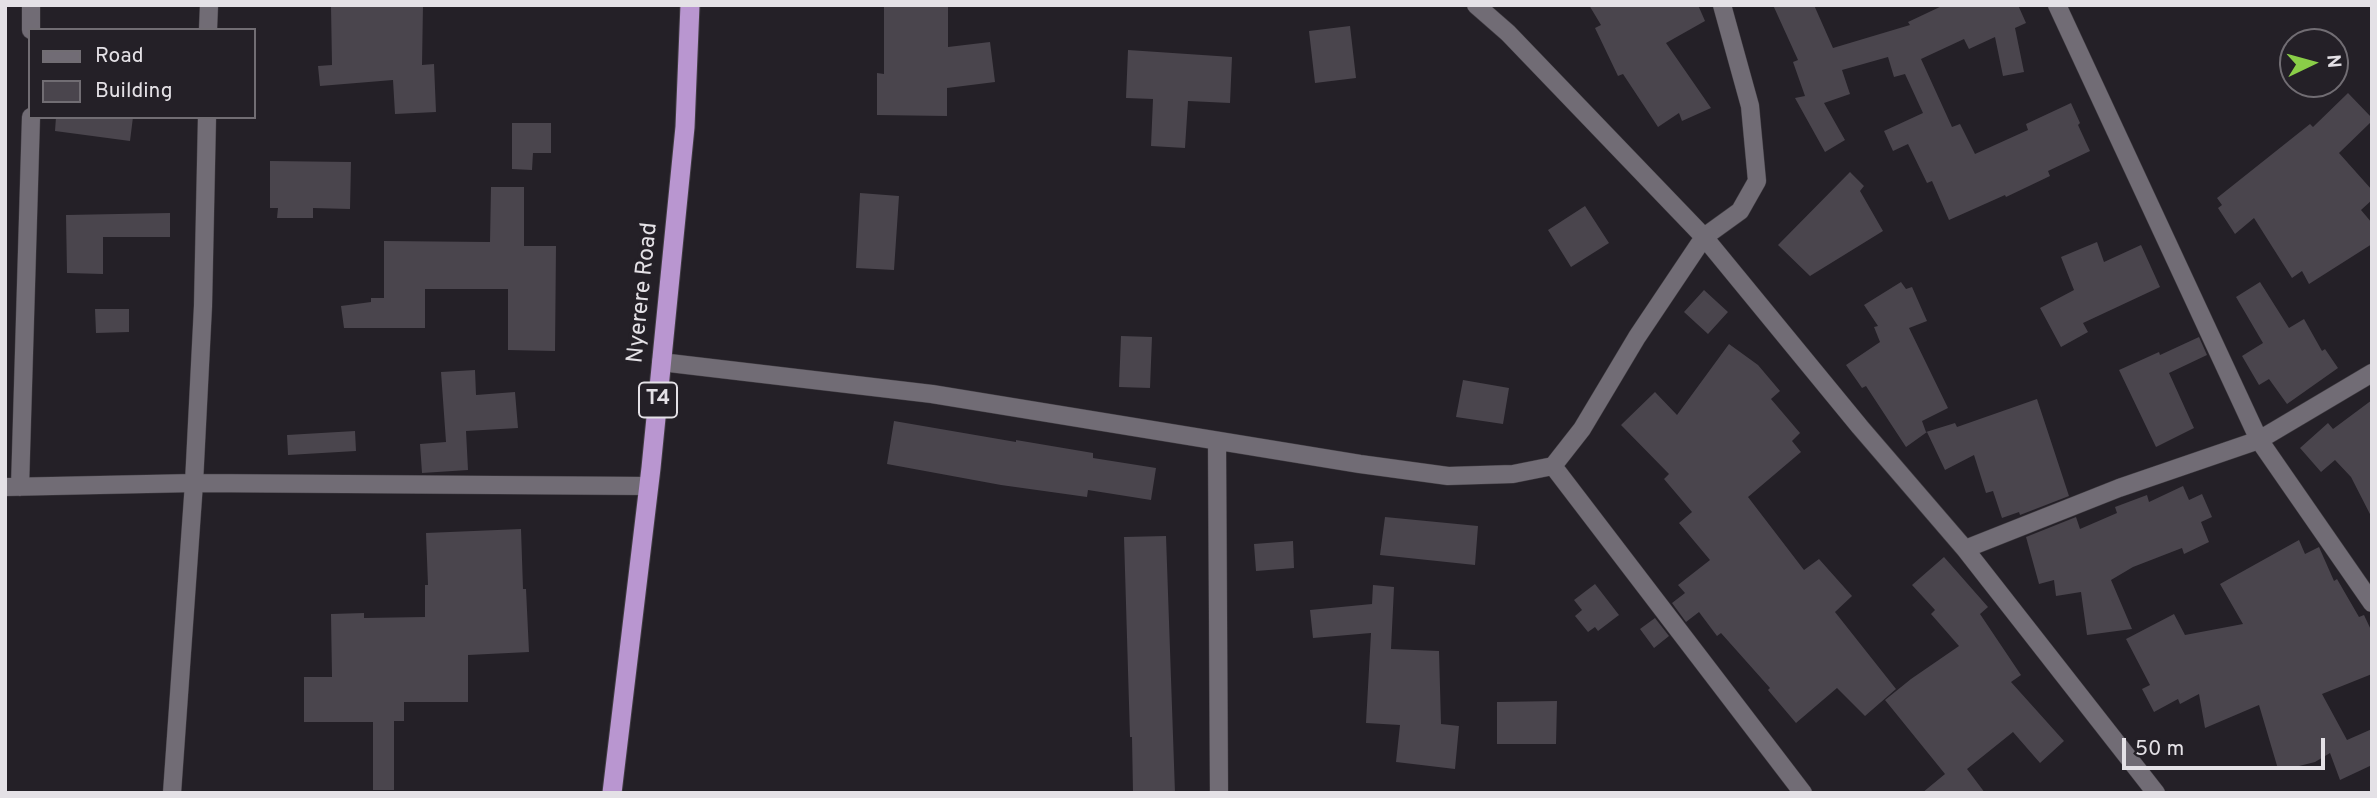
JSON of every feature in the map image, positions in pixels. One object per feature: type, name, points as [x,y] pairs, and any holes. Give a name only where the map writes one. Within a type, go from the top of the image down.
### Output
[{"type":"highway","name":"Nyerere Road","points":[[612,793],[651,468],[685,127],[690,5]]},
{"type":"street","points":[[31,28],[32,5]]},
{"type":"street","points":[[208,28],[209,5]]},
{"type":"street","points":[[1476,5],[1508,33],[1704,237],[1860,427],[1965,549],[2156,793]]},
{"type":"street","points":[[661,362],[932,394],[1448,476],[1513,474],[1553,466],[1582,429],[1637,337],[1704,237],[1740,211],[1757,181],[1750,106],[1723,5]]},
{"type":"street","points":[[2057,5],[2259,440],[2372,603]]},
{"type":"street","points":[[31,119],[13,487],[194,483],[647,486]]},
{"type":"street","points":[[172,793],[194,483],[203,306],[207,119]]},
{"type":"street","points":[[1965,549],[2119,488],[2259,440],[2372,373]]},
{"type":"street","points":[[1217,441],[1219,793]]},
{"type":"street","points":[[1553,466],[1803,793]]},
{"type":"building","points":[[423,5],[422,65],[434,64],[436,112],[395,114],[393,80],[320,86],[318,66],[332,65],[331,6]]},
{"type":"building","points":[[884,5],[948,5],[948,47],[990,42],[995,82],[947,88],[947,116],[877,115],[877,73],[884,74]]},
{"type":"building","points":[[1589,5],[1698,5],[1705,21],[1666,43],[1711,108],[1682,121],[1679,113],[1658,127],[1623,74],[1618,76],[1595,28],[1601,25]]},
{"type":"building","points":[[1773,5],[1814,5],[1833,48],[1910,25],[1908,22],[1944,5],[2018,5],[2026,23],[2015,28],[2024,72],[2003,76],[1995,37],[1969,49],[1964,39],[1921,59],[1952,127],[1960,124],[1975,154],[2028,130],[2026,124],[2071,103],[2090,151],[2048,171],[2050,176],[1949,220],[1932,181],[1927,183],[1908,144],[1893,151],[1884,131],[1923,113],[1905,74],[1894,77],[1888,57],[1842,70],[1850,94],[1824,103],[1845,140],[1825,152],[1795,98],[1805,96],[1793,62],[1798,60]]},
{"type":"building","points":[[1350,26],[1356,78],[1315,83],[1309,31]]},
{"type":"building","points":[[1128,50],[1232,57],[1230,103],[1188,101],[1185,148],[1151,146],[1153,99],[1126,98]]},
{"type":"building","points":[[2349,94],[2372,118],[2339,153],[2372,190],[2372,200],[2361,210],[2372,223],[2372,244],[2309,284],[2302,271],[2292,278],[2254,218],[2235,234],[2218,208],[2222,205],[2217,198],[2310,124],[2313,127],[2343,98],[2349,98]]},
{"type":"building","points":[[56,119],[133,119],[130,141],[55,131]]},
{"type":"building","points":[[512,123],[551,123],[551,153],[533,153],[532,170],[512,169]]},
{"type":"building","points":[[270,161],[351,162],[350,209],[313,208],[313,218],[277,218],[278,208],[270,208]]},
{"type":"building","points":[[1850,172],[1864,186],[1860,191],[1883,231],[1810,276],[1778,245]]},
{"type":"building","points":[[491,187],[524,187],[524,246],[556,246],[555,351],[508,350],[508,289],[425,289],[425,328],[344,328],[341,306],[371,302],[371,298],[384,298],[384,241],[490,242]]},
{"type":"building","points":[[860,193],[899,196],[894,270],[856,268]]},
{"type":"building","points":[[1585,206],[1609,243],[1571,267],[1548,230]]},
{"type":"building","points":[[170,213],[170,237],[103,237],[103,274],[67,273],[66,215]]},
{"type":"building","points":[[2097,242],[2104,262],[2141,245],[2160,287],[2083,323],[2088,332],[2061,347],[2040,308],[2074,290],[2061,257]]},
{"type":"building","points":[[1901,282],[1906,289],[1912,287],[1927,321],[1909,328],[1948,408],[1922,421],[1926,432],[1955,423],[1957,427],[2037,399],[2069,496],[2020,515],[2019,512],[2002,518],[1993,491],[1986,493],[1974,455],[1945,470],[1927,432],[1906,447],[1866,386],[1862,388],[1846,365],[1880,342],[1874,327],[1878,326],[1864,305]]},
{"type":"building","points":[[2260,282],[2289,328],[2304,319],[2322,351],[2325,349],[2338,368],[2287,404],[2269,379],[2259,385],[2242,356],[2263,343],[2236,297]]},
{"type":"building","points":[[1704,290],[1728,312],[1708,334],[1684,312]]},
{"type":"building","points":[[95,309],[129,309],[129,332],[96,333]]},
{"type":"building","points":[[1121,336],[1152,337],[1150,388],[1119,387]]},
{"type":"building","points":[[2199,337],[2207,355],[2169,373],[2194,428],[2156,447],[2119,370]]},
{"type":"building","points":[[1729,344],[1758,365],[1780,391],[1771,399],[1800,433],[1792,441],[1801,452],[1748,497],[1804,570],[1819,559],[1852,596],[1835,612],[1896,689],[1865,716],[1837,688],[1796,723],[1768,690],[1770,688],[1721,633],[1717,636],[1699,612],[1686,622],[1672,603],[1685,593],[1678,585],[1710,560],[1679,523],[1692,512],[1664,479],[1669,474],[1621,425],[1655,392],[1677,415]]},
{"type":"building","points":[[475,370],[476,395],[515,392],[518,428],[466,431],[468,470],[422,473],[420,444],[446,442],[441,372]]},
{"type":"building","points":[[1463,380],[1509,388],[1503,424],[1456,417]]},
{"type":"building","points":[[2372,400],[2372,518],[2351,477],[2335,460],[2321,472],[2300,448],[2328,423],[2333,429]]},
{"type":"building","points":[[894,421],[1093,453],[1093,458],[1156,468],[1151,500],[1088,490],[1087,497],[1001,485],[887,464]]},
{"type":"building","points":[[355,431],[356,451],[288,455],[287,435]]},
{"type":"building","points":[[2183,486],[2189,500],[2202,494],[2212,517],[2201,522],[2209,542],[2184,554],[2182,548],[2133,567],[2111,580],[2132,629],[2087,635],[2081,592],[2056,596],[2054,580],[2039,584],[2026,537],[2076,517],[2080,529],[2117,513],[2115,507],[2147,495],[2149,502]]},
{"type":"building","points":[[1385,517],[1478,526],[1475,565],[1380,555]]},
{"type":"building","points":[[521,529],[529,652],[468,655],[468,702],[404,702],[404,721],[394,721],[394,790],[373,790],[373,722],[304,722],[304,677],[332,677],[331,614],[364,613],[364,618],[425,617],[425,585],[428,585],[426,533]]},
{"type":"building","points":[[1166,536],[1175,793],[1133,793],[1124,537]]},
{"type":"building","points":[[2299,540],[2305,554],[2319,547],[2334,581],[2337,579],[2359,617],[2364,615],[2372,632],[2372,674],[2322,694],[2347,740],[2372,729],[2372,765],[2340,780],[2330,753],[2315,762],[2278,769],[2259,705],[2205,728],[2199,694],[2180,704],[2178,699],[2154,712],[2142,689],[2150,685],[2126,639],[2174,614],[2185,635],[2243,624],[2220,584]]},
{"type":"building","points":[[1293,541],[1294,568],[1256,571],[1254,544]]},
{"type":"building","points":[[1944,557],[1988,607],[1980,614],[2021,675],[2011,682],[2064,741],[2040,763],[2013,732],[1967,769],[1985,793],[1922,793],[1945,774],[1885,700],[1959,646],[1931,614],[1935,610],[1912,585]]},
{"type":"building","points":[[1595,584],[1619,615],[1598,631],[1595,627],[1588,632],[1575,616],[1582,610],[1574,600]]},
{"type":"building","points":[[1373,585],[1394,587],[1391,649],[1439,651],[1441,724],[1459,726],[1455,769],[1396,762],[1400,725],[1366,723],[1371,633],[1313,638],[1310,610],[1372,604]]},
{"type":"building","points":[[1655,618],[1669,636],[1654,648],[1640,629]]},
{"type":"building","points":[[1557,701],[1556,744],[1497,744],[1497,702]]}]
